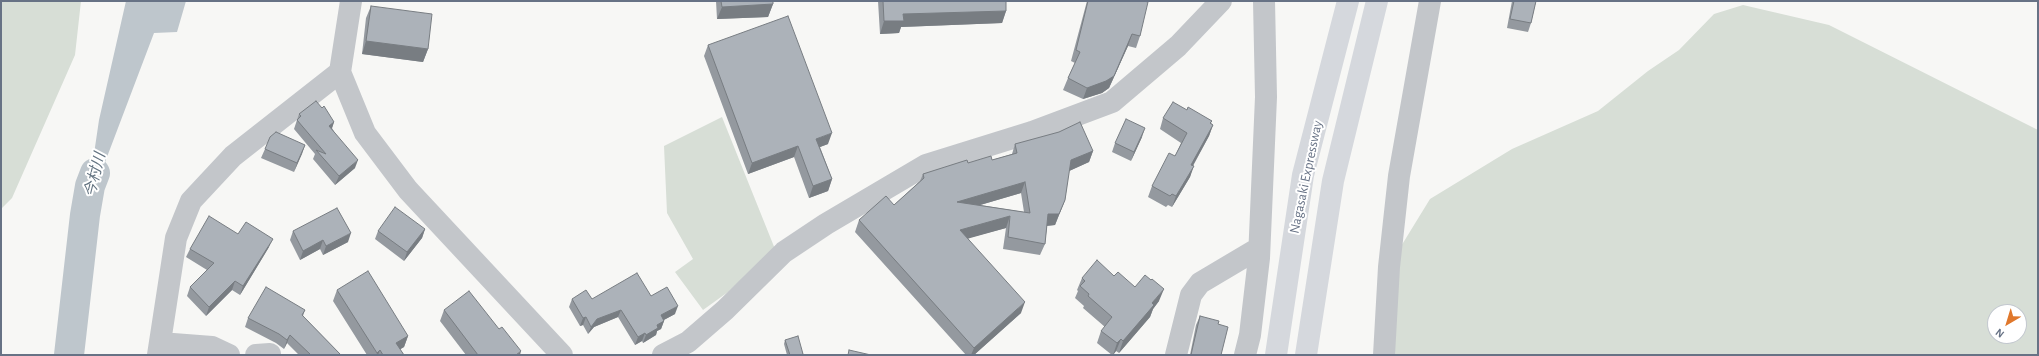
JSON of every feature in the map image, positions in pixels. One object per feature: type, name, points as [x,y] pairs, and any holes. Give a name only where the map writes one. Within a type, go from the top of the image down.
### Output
[{"type":"highway","name":"Nagasaki Expressway","points":[[1276,355],[1303,175],[1348,1]]},
{"type":"highway","name":"Nagasaki Expressway","points":[[1306,355],[1332,181],[1377,1]]},
{"type":"street","points":[[351,1],[340,72],[365,133],[408,190],[562,355]]},
{"type":"street","points":[[663,355],[688,342],[725,310],[784,252],[826,224],[926,166],[1032,132],[1112,102],[1178,46],[1221,1]]},
{"type":"street","points":[[1245,355],[1250,335],[1259,248],[1266,97],[1264,1]]},
{"type":"street","points":[[1384,355],[1389,267],[1399,176],[1430,1]]},
{"type":"street","points":[[229,355],[212,347],[159,349],[176,238],[191,201],[233,156],[340,72]]},
{"type":"street","points":[[1176,355],[1191,295],[1200,282],[1259,248]]},
{"type":"shaded area","points":[[1,1],[81,1],[75,55],[12,198],[1,209]]},
{"type":"shaded area","points":[[1743,5],[1829,25],[2038,130],[2038,355],[1395,355],[1395,256],[1430,199],[1512,149],[1598,111],[1648,71],[1679,50],[1714,14]]},
{"type":"shaded area","points":[[722,117],[775,249],[728,292],[703,310],[675,272],[693,259],[667,213],[664,146]]},
{"type":"water","points":[[126,1],[186,1],[177,32],[154,33],[85,215],[99,120]]},
{"type":"building","points":[[721,1],[773,1],[773,4],[722,7]]},
{"type":"building","points":[[883,1],[1006,1],[1006,11],[903,14],[904,21],[884,21]]},
{"type":"building","points":[[1088,1],[1148,2],[1140,36],[1132,34],[1114,76],[1106,81],[1087,88],[1068,78],[1080,52],[1076,50]]},
{"type":"building","points":[[1514,1],[1536,1],[1531,23],[1510,19]]},
{"type":"building","points":[[371,6],[432,14],[428,49],[366,41]]},
{"type":"building","points":[[788,16],[832,133],[816,139],[832,179],[813,186],[798,146],[752,163],[708,45]]},
{"type":"building","points":[[316,101],[322,108],[324,106],[334,122],[329,126],[358,160],[339,176],[316,150],[326,154],[297,120],[301,116],[299,114]]},
{"type":"building","points":[[1173,102],[1187,110],[1188,107],[1212,121],[1210,123],[1213,125],[1191,165],[1194,166],[1176,196],[1172,194],[1170,196],[1152,186],[1169,153],[1175,156],[1187,133],[1163,118]]},
{"type":"building","points":[[1126,119],[1145,128],[1134,152],[1115,143]]},
{"type":"building","points":[[1080,122],[1093,151],[1071,160],[1065,200],[1059,214],[1048,214],[1045,244],[1008,237],[1010,216],[960,230],[1025,302],[974,348],[859,220],[886,196],[894,205],[924,178],[923,174],[967,160],[968,163],[991,156],[992,160],[1017,153],[1015,144],[1059,132]],"holes":[[[1025,182],[1030,213],[957,202]]]},
{"type":"building","points":[[276,132],[305,145],[297,163],[265,149],[270,137]]},
{"type":"building","points":[[395,207],[425,229],[407,252],[378,231]]},
{"type":"building","points":[[337,208],[351,233],[326,246],[323,240],[303,251],[293,231]]},
{"type":"building","points":[[209,216],[238,234],[246,222],[273,239],[243,286],[235,281],[209,307],[190,287],[214,263],[190,249]]},
{"type":"building","points":[[1097,260],[1114,276],[1118,272],[1135,287],[1145,275],[1164,289],[1152,303],[1154,305],[1123,341],[1121,339],[1117,343],[1101,331],[1112,317],[1088,296],[1089,294],[1080,286],[1085,281],[1082,278]]},
{"type":"building","points":[[368,271],[408,336],[396,343],[404,355],[383,355],[380,350],[377,353],[337,290]]},
{"type":"building","points":[[637,273],[651,296],[667,287],[678,306],[661,315],[664,321],[657,325],[658,328],[646,335],[645,333],[638,337],[621,310],[597,319],[591,327],[586,317],[583,318],[572,299],[586,290],[592,299]]},
{"type":"building","points":[[266,287],[305,310],[302,315],[341,355],[311,355],[290,335],[287,340],[279,334],[248,318]]},
{"type":"building","points":[[469,291],[499,329],[502,327],[521,351],[516,355],[478,355],[444,310]]},
{"type":"building","points":[[1200,316],[1219,321],[1218,324],[1228,327],[1221,355],[1191,355]]},
{"type":"building","points":[[798,336],[803,354],[790,355],[785,340]]},
{"type":"building","points":[[849,350],[871,355],[848,355]]},
{"type":"waterway","name":"今村川","points":[[69,355],[85,215],[90,186],[95,173]]}]
